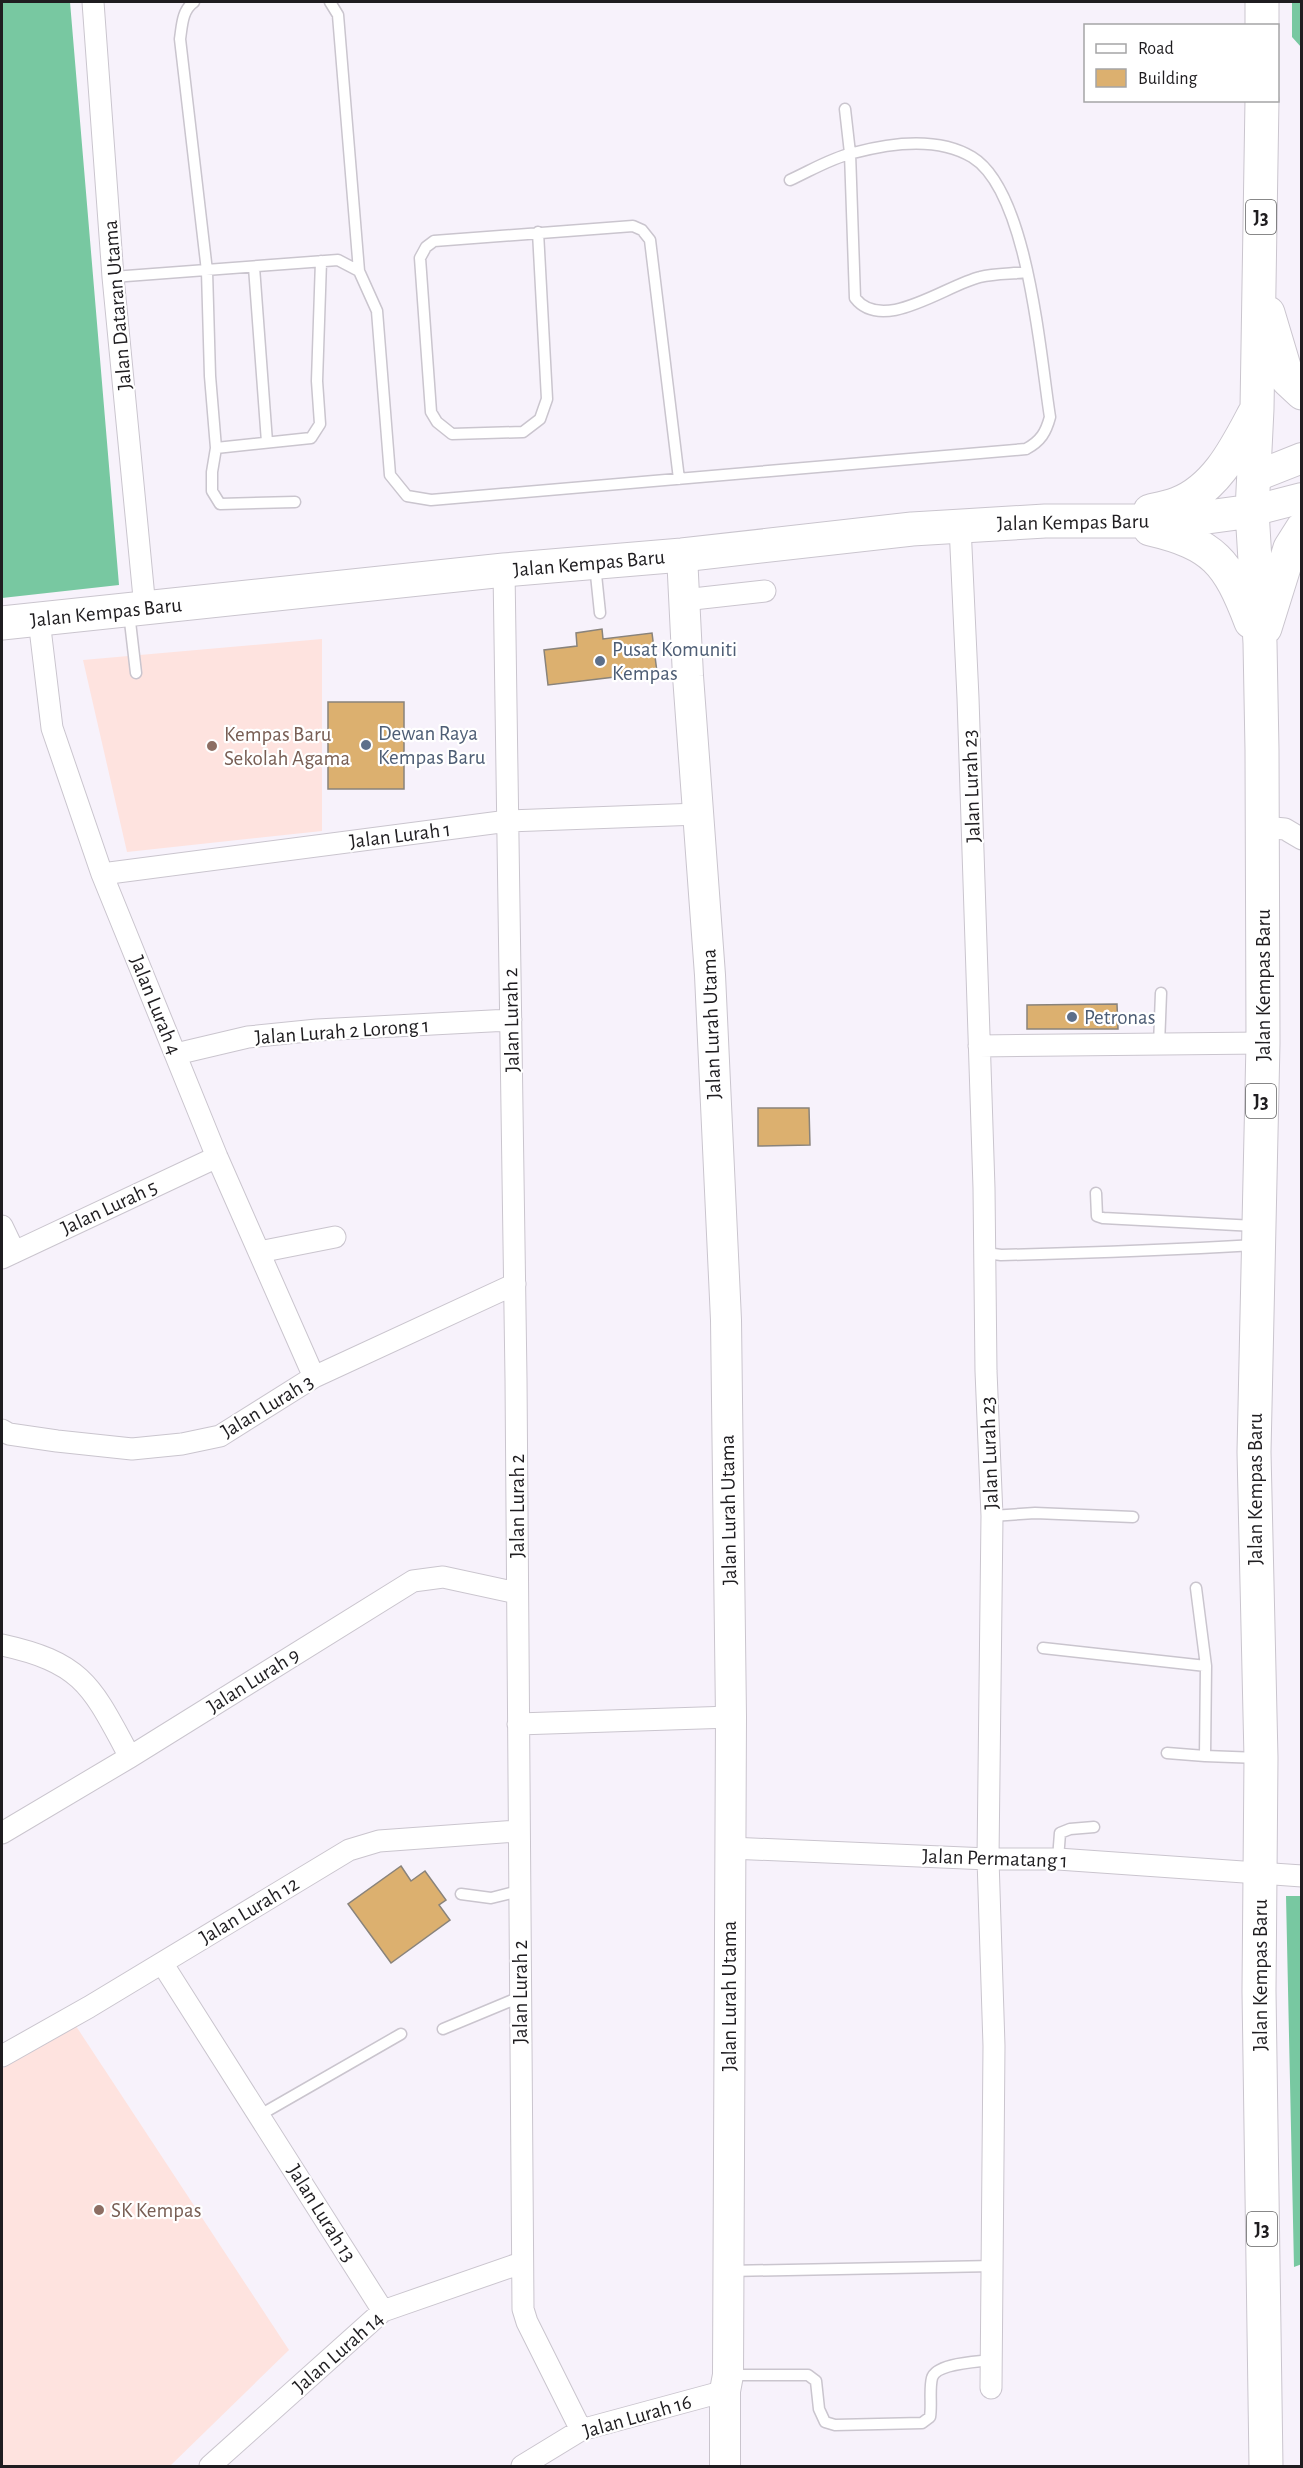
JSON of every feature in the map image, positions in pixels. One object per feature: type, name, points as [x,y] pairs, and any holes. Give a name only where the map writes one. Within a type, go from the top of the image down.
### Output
[{"type":"main road","points":[[1262,2],[1262,24]]},
{"type":"main road","name":"Jalan Kempas Baru","points":[[1262,102],[1257,409],[1252,511],[1260,643],[1263,827],[1263,1044],[1254,1452],[1261,1758],[1258,1991],[1266,2466]]},
{"type":"main road","points":[[1260,285],[1288,380],[1302,393]]},
{"type":"main road","points":[[1113,521],[1178,504],[1205,487],[1237,446],[1257,409]]},
{"type":"main road","name":"Jalan Kempas Baru","points":[[1178,520],[1219,500],[1254,477]]},
{"type":"main road","name":"Jalan Kempas Baru","points":[[2,623],[960,525],[1045,521],[1178,520],[1252,511]]},
{"type":"main road","points":[[1113,521],[1180,536],[1204,547],[1224,567],[1237,586],[1260,643]]},
{"type":"main road","points":[[1260,643],[1290,548],[1302,530]]},
{"type":"street","name":"Jalan Dataran Utama","points":[[93,2],[137,608]]},
{"type":"street","points":[[1254,477],[1302,458]]},
{"type":"street","points":[[1252,511],[1302,498]]},
{"type":"street","name":"Jalan Lurah 23","points":[[960,525],[968,698],[986,1253],[986,1371],[992,1516],[988,1859],[994,2046],[994,2266],[991,2388]]},
{"type":"street","name":"Jalan Lurah Utama","points":[[682,555],[688,676],[710,975],[726,1320],[731,1717],[729,2271],[725,2466]]},
{"type":"street","name":"Jalan Lurah 2","points":[[504,570],[515,1284],[523,2309],[527,2322],[581,2430]]},
{"type":"street","points":[[684,600],[765,591]]},
{"type":"street","name":"Jalan Lurah 4","points":[[39,620],[52,728],[102,874],[217,1156],[314,1377]]},
{"type":"street","name":"Jalan Lurah 1","points":[[102,874],[508,822],[699,814]]},
{"type":"street","points":[[1263,827],[1285,829],[1302,839]]},
{"type":"street","name":"Jalan Lurah 2 Lorong 1","points":[[176,1054],[248,1037],[317,1030],[511,1020]]},
{"type":"street","points":[[979,1046],[1263,1044]]},
{"type":"street","name":"Jalan Lurah 5","points":[[8,1254],[217,1156]]},
{"type":"street","points":[[2,1226],[8,1254]]},
{"type":"street","points":[[258,1252],[335,1237]]},
{"type":"street","name":"Jalan Lurah 3","points":[[2,1430],[9,1434],[132,1449],[182,1444],[220,1436],[314,1377],[515,1284]]},
{"type":"street","name":"Jalan Lurah 9","points":[[2,1833],[130,1757],[413,1581],[443,1577],[517,1593]]},
{"type":"street","points":[[2,1645],[32,1652],[66,1666],[86,1684],[102,1705],[130,1757]]},
{"type":"street","points":[[518,1725],[731,1717]]},
{"type":"street","name":"Jalan Lurah 12","points":[[2,2056],[349,1851],[379,1841],[518,1831]]},
{"type":"street","name":"Jalan Permatang 1","points":[[730,1848],[988,1859],[1058,1859],[1302,1875]]},
{"type":"street","name":"Jalan Lurah 13","points":[[162,1963],[383,2311]]},
{"type":"street","name":"Jalan Lurah 14","points":[[210,2466],[383,2311],[522,2263]]},
{"type":"street","name":"Jalan Lurah 16","points":[[522,2466],[581,2430],[726,2383]]},
{"type":"lane","points":[[194,2],[190,4],[183,16],[180,39],[207,271],[210,376],[216,448],[212,491],[220,504],[296,502]]},
{"type":"lane","points":[[330,2],[338,15],[359,271],[377,311],[390,475],[407,496],[432,500],[1026,449],[1038,443],[1046,431],[1050,417],[1027,272],[1015,221],[996,181],[985,167],[971,156],[939,145],[903,143],[850,153],[790,180]]},
{"type":"lane","points":[[845,109],[850,153],[855,298],[862,307],[876,312],[895,311],[981,276],[1027,272]]},
{"type":"lane","points":[[538,232],[547,399],[540,419],[522,432],[452,434],[437,422],[431,412],[420,258],[426,247],[434,241],[538,232],[633,226],[642,230],[650,240],[679,479]]},
{"type":"lane","points":[[114,277],[338,260],[359,271]]},
{"type":"lane","points":[[216,448],[311,438],[320,424],[317,381],[321,261]]},
{"type":"lane","points":[[254,267],[267,442]]},
{"type":"lane","points":[[595,562],[600,613]]},
{"type":"lane","points":[[136,673],[137,608]]},
{"type":"lane","points":[[1160,1045],[1161,993]]},
{"type":"lane","points":[[1096,1193],[1097,1216],[1103,1218],[1258,1235]]},
{"type":"lane","points":[[986,1253],[1001,1255],[1113,1252],[1158,1248],[1188,1250],[1258,1235]]},
{"type":"lane","points":[[992,1516],[1035,1513],[1133,1517]]},
{"type":"lane","points":[[1196,1588],[1206,1666],[1204,1756]]},
{"type":"lane","points":[[1042,1648],[1206,1666]]},
{"type":"lane","points":[[1167,1753],[1261,1758]]},
{"type":"lane","points":[[1058,1859],[1060,1833],[1070,1829],[1094,1827]]},
{"type":"lane","points":[[461,1894],[491,1898],[519,1891]]},
{"type":"lane","points":[[443,2029],[519,1997]]},
{"type":"lane","points":[[260,2115],[401,2034]]},
{"type":"lane","points":[[729,2271],[994,2266]]},
{"type":"lane","points":[[726,2383],[808,2375],[816,2381],[819,2409],[825,2422],[835,2425],[922,2423],[930,2417],[932,2377],[937,2371],[952,2365],[991,2360]]},
{"type":"shaded area","name":"Kempas Baru Sekolah Agama","points":[[322,639],[322,831],[127,852],[83,660]]},
{"type":"shaded area","name":"SK Kempas","points":[[72,2020],[289,2350],[170,2466],[2,2466],[2,2069]]},
{"type":"green space","points":[[2,2],[70,2],[119,585],[2,598]]},
{"type":"green space","points":[[1292,2],[1301,2],[1301,47],[1292,37]]},
{"type":"green space","points":[[1286,1896],[1302,1896],[1302,2264],[1294,2267]]},
{"type":"building","name":"Pusat Komuniti Kempas","points":[[602,629],[603,639],[652,633],[657,672],[548,685],[544,650],[577,646],[576,633]]},
{"type":"building","name":"Dewan Raya Kempas Baru","points":[[328,702],[404,702],[404,789],[328,789]]},
{"type":"building","name":"Petronas","points":[[1117,1004],[1118,1029],[1027,1029],[1027,1005]]},
{"type":"building","points":[[758,1108],[809,1108],[810,1145],[758,1146]]},
{"type":"building","points":[[401,1866],[411,1881],[425,1871],[446,1900],[439,1905],[450,1920],[391,1963],[348,1904]]},
{"type":"place","name":"Pusat Komuniti Kempas","points":[[600,661]]},
{"type":"place","name":"Dewan Raya Kempas Baru","points":[[366,745]]},
{"type":"place","name":"Kempas Baru Sekolah Agama","points":[[212,746]]},
{"type":"place","name":"Petronas","points":[[1072,1017]]},
{"type":"place","name":"SK Kempas","points":[[99,2210]]}]
